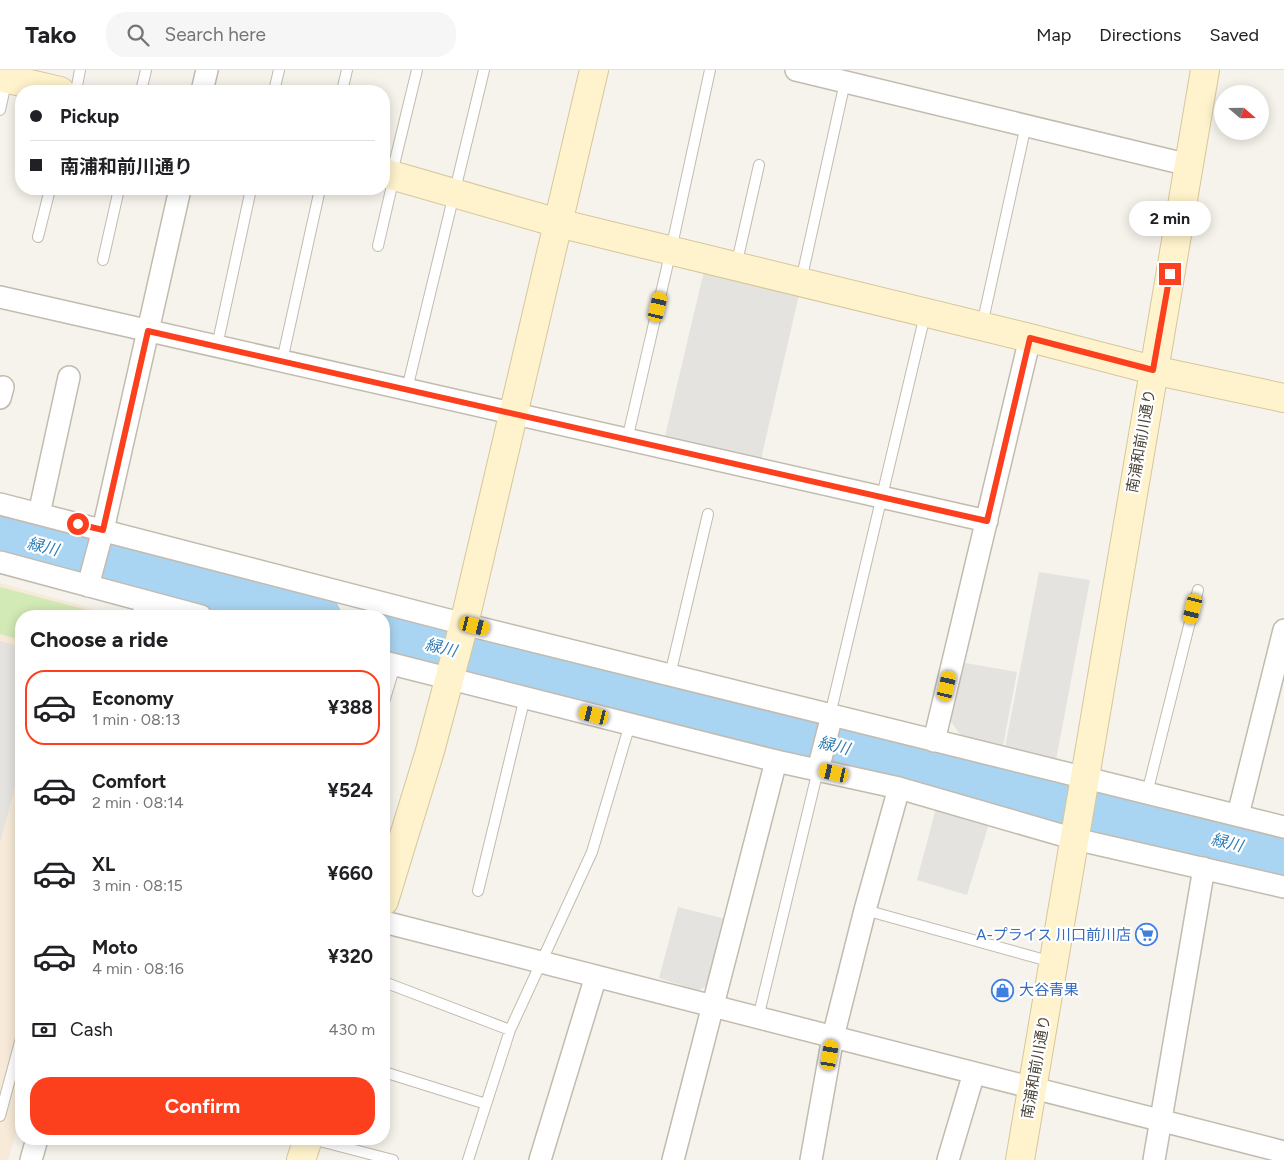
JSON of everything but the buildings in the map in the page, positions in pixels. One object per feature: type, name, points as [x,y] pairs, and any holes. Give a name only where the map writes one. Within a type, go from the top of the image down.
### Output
[{"type":"street","points":[[203,85],[207,70]]},
{"type":"street","points":[[390,878],[430,750],[464,625],[515,414],[594,70]]},
{"type":"street","points":[[796,70],[1189,165]]},
{"type":"street","name":"南浦和前川通り","points":[[1020,1160],[1205,70]]},
{"type":"street","points":[[5,75],[39,85]]},
{"type":"street","points":[[390,175],[558,223],[926,312],[1153,370],[1284,398]]},
{"type":"street","points":[[88,586],[103,530],[179,195]]},
{"type":"street","points":[[0,297],[987,521]]},
{"type":"street","points":[[934,741],[1030,338]]},
{"type":"street","points":[[39,514],[70,377]]},
{"type":"street","points":[[0,504],[464,625],[831,715],[1084,781],[1147,793],[1284,827]]},
{"type":"street","points":[[0,562],[88,586],[139,608],[153,610]]},
{"type":"street","points":[[1238,815],[1284,630]]},
{"type":"street","points":[[390,663],[776,761],[899,788],[1076,832],[1204,868],[1284,887]]},
{"type":"street","points":[[818,770],[831,715]]},
{"type":"street","points":[[673,1160],[776,761]]},
{"type":"street","points":[[811,1160],[833,1037],[865,910],[899,788]]},
{"type":"street","points":[[1154,1160],[1204,868]]},
{"type":"street","points":[[390,924],[1160,1120],[1274,1153]]},
{"type":"street","points":[[540,1160],[596,976]]},
{"type":"street","points":[[948,1160],[974,1073]]},
{"type":"street","points":[[31,1160],[35,1145]]},
{"type":"street","points":[[301,1160],[306,1145]]},
{"type":"lane","points":[[77,85],[80,70]]},
{"type":"lane","points":[[142,85],[146,70]]},
{"type":"lane","points":[[275,85],[279,70]]},
{"type":"lane","points":[[343,85],[347,70]]},
{"type":"lane","points":[[390,175],[417,70]]},
{"type":"lane","points":[[407,390],[484,70]]},
{"type":"lane","points":[[627,440],[710,70]]},
{"type":"lane","points":[[0,110],[5,75]]},
{"type":"lane","points":[[801,282],[844,82]]},
{"type":"lane","points":[[982,326],[1026,126]]},
{"type":"lane","points":[[736,266],[759,165]]},
{"type":"lane","points":[[38,237],[48,195]]},
{"type":"lane","points":[[103,260],[118,195]]},
{"type":"lane","points":[[217,346],[250,195]]},
{"type":"lane","points":[[282,361],[319,195]]},
{"type":"lane","points":[[378,246],[387,195]]},
{"type":"lane","points":[[831,715],[926,312]]},
{"type":"lane","points":[[670,675],[708,514]]},
{"type":"lane","points":[[1147,793],[1198,590]]},
{"type":"lane","points":[[478,891],[525,697]]},
{"type":"lane","points":[[468,1160],[510,1030],[592,852],[630,724]]},
{"type":"lane","points":[[758,1018],[818,770]]},
{"type":"lane","points":[[865,910],[1054,963]]},
{"type":"lane","points":[[390,984],[510,1030]]},
{"type":"lane","points":[[0,1116],[15,1060]]},
{"type":"lane","points":[[390,1074],[486,1104]]},
{"type":"lane","points":[[335,1145],[393,1160]]},
{"type":"shaded area","points":[[704,271],[799,295],[761,459],[665,436]]},
{"type":"shaded area","points":[[1039,572],[1090,580],[1056,760],[1005,747]]},
{"type":"shaded area","points":[[0,583],[98,610],[15,610],[15,1136],[8,1160],[0,1160]]},
{"type":"shaded area","points":[[0,641],[15,645],[15,788],[0,842]]},
{"type":"shaded area","points":[[960,662],[1017,672],[1003,746],[961,736],[948,717]]},
{"type":"shaded area","points":[[936,808],[989,824],[967,895],[917,880]]},
{"type":"shaded area","points":[[678,907],[726,919],[711,983],[698,991],[659,978]]},
{"type":"green space","points":[[0,587],[87,610],[15,610],[15,638],[0,634]]},
{"type":"waterway","name":"緑川","points":[[0,534],[296,610]]},
{"type":"waterway","name":"緑川","points":[[390,634],[1284,856]]},
{"type":"place","name":"A-プライス 川口前川店","points":[[1147,935]]},
{"type":"place","name":"大谷青果","points":[[1003,990]]},
{"type":"route","points":[[78,524],[103,530],[148,331],[987,521],[1030,338],[1153,370],[1170,274]]}]
